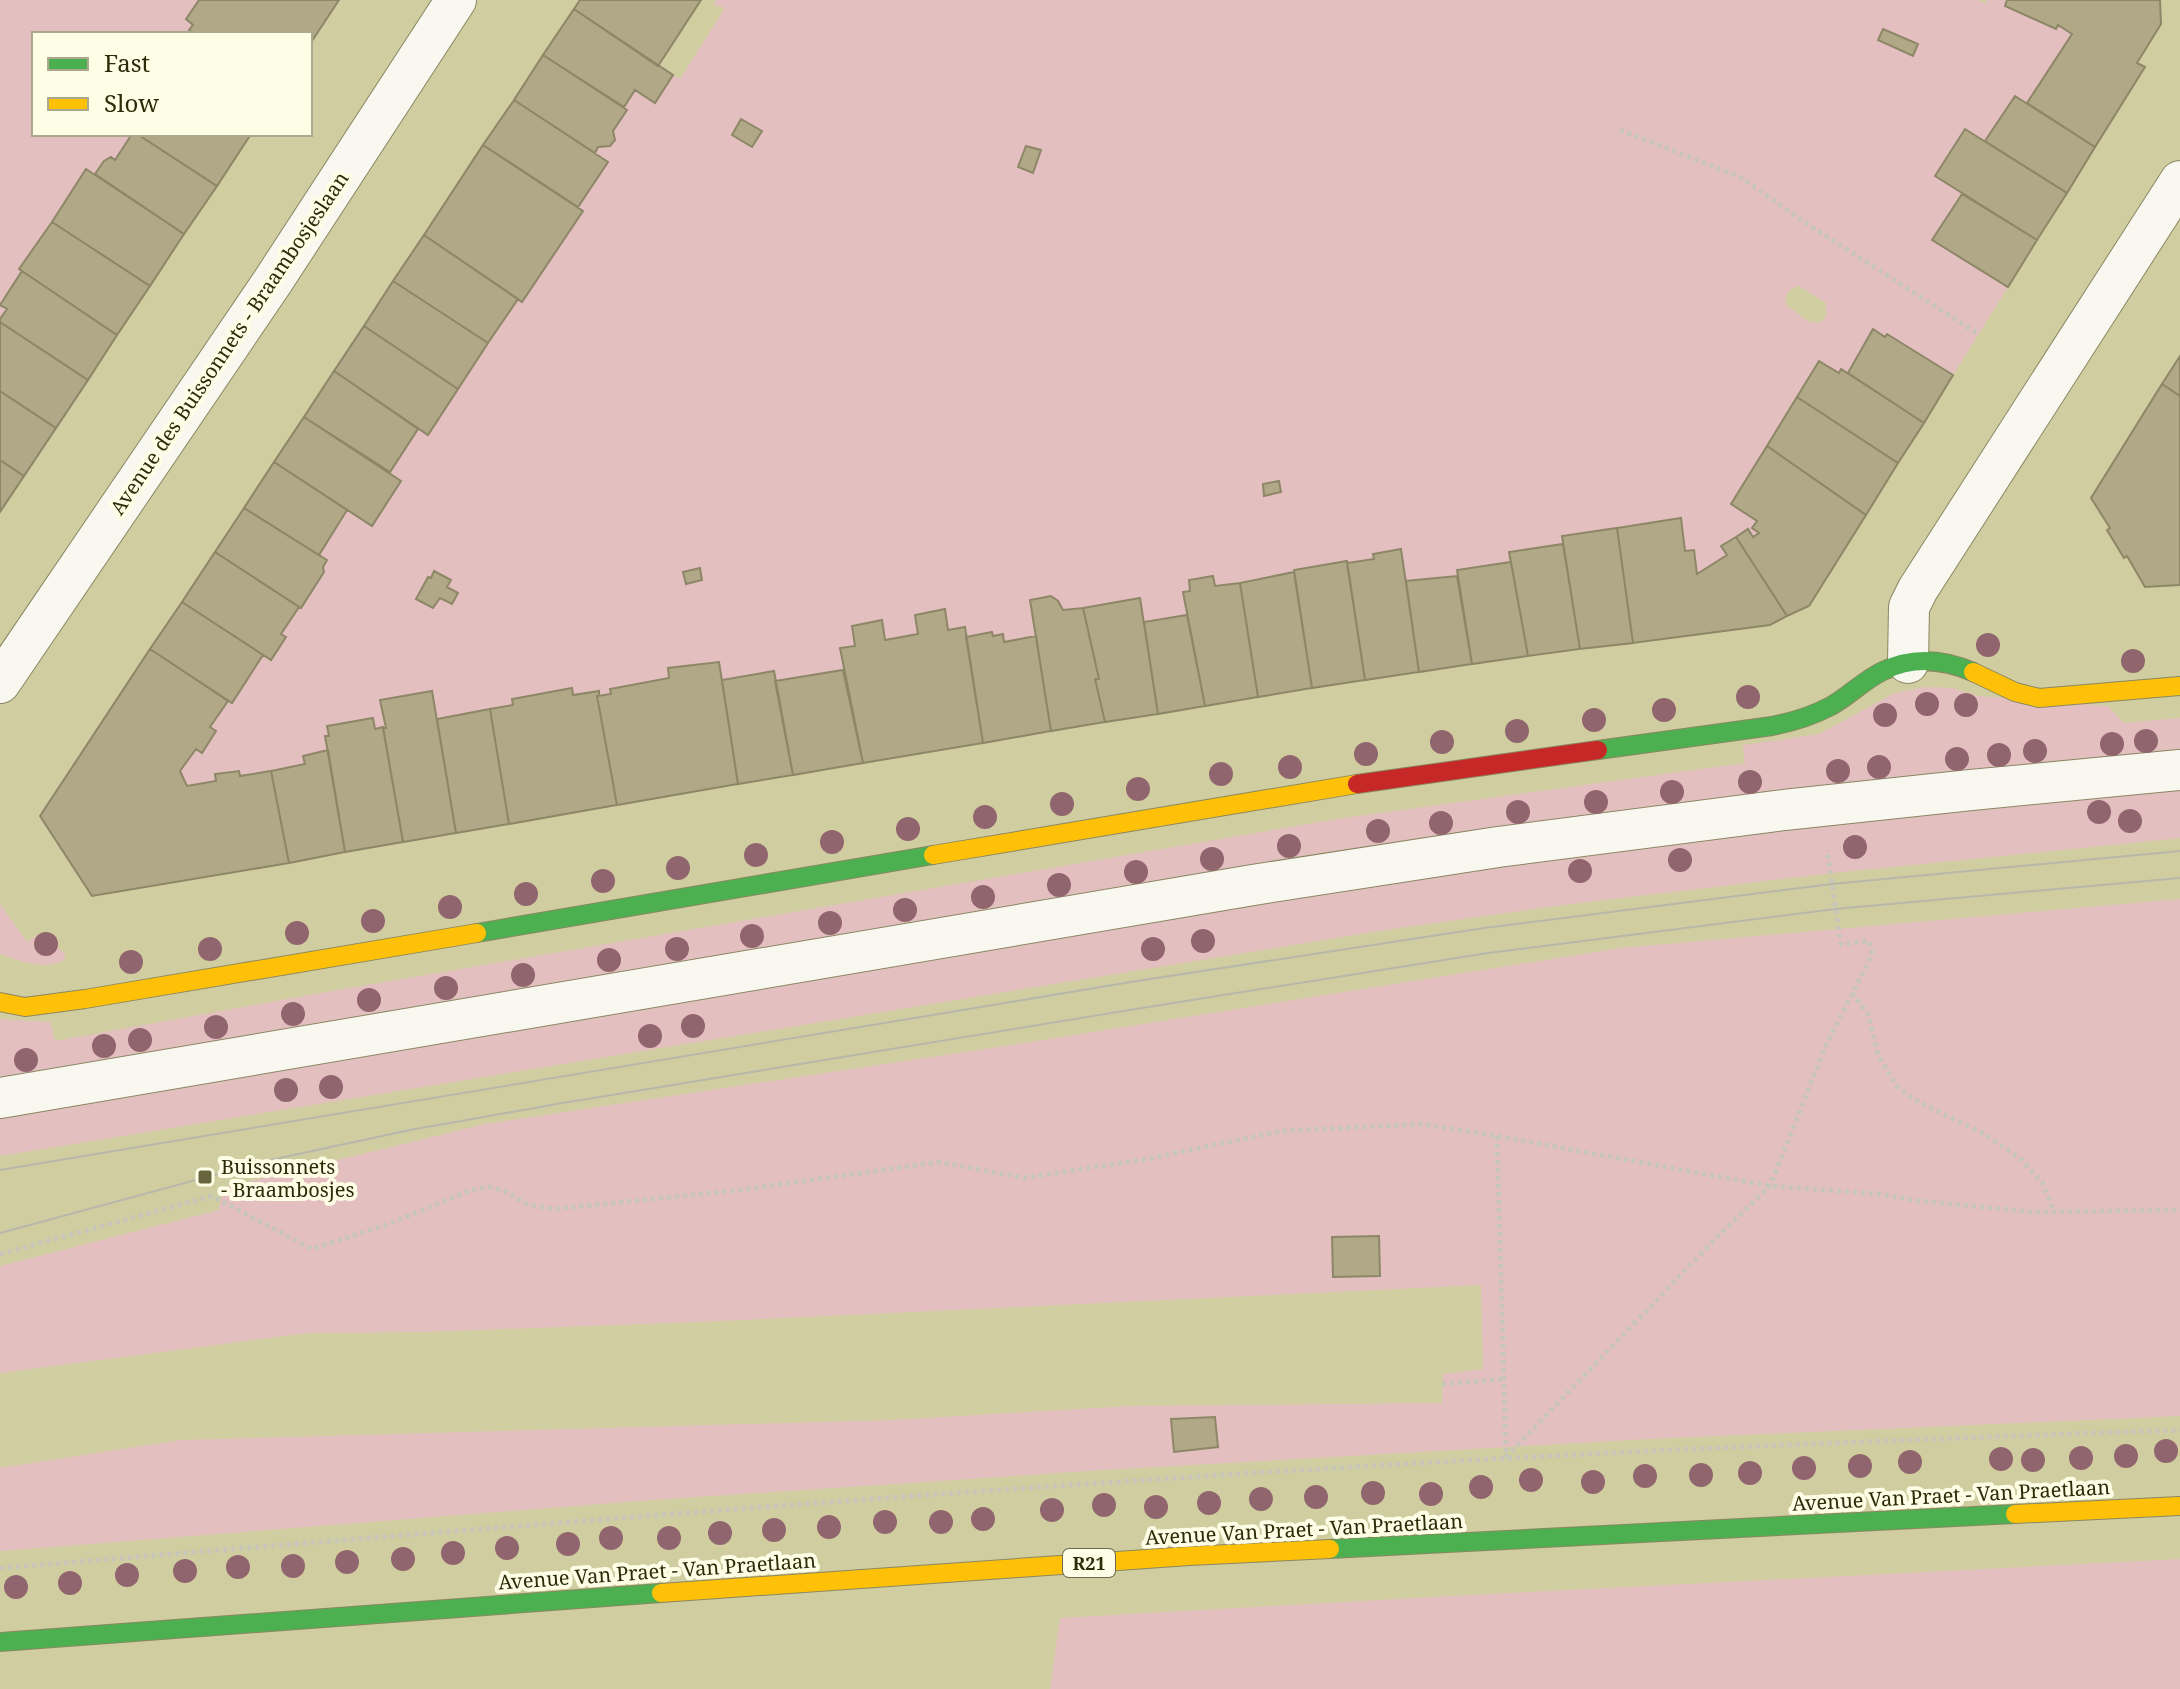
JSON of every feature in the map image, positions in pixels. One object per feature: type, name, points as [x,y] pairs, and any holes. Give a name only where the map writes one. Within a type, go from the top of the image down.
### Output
[{"type":"street","name":"Avenue des Buissonnets - Braambosjeslaan","points":[[0,683],[273,281],[456,0]]},
{"type":"street","points":[[1908,663],[1909,607],[1918,589],[2180,181]]},
{"type":"street","points":[[0,1002],[25,1007],[85,999],[1372,781],[1772,726],[1800,720],[1831,706],[1883,671],[1908,663],[1930,660],[1952,663],[2015,692],[2039,698],[2180,686]]},
{"type":"street","points":[[0,1098],[1238,887],[1483,849],[1800,808],[2180,770]]},
{"type":"street","name":"Avenue Van Praet - Van Praetlaan","points":[[0,1642],[1189,1556],[2180,1506]]},
{"type":"path","points":[[1620,130],[1740,177],[1978,334]]},
{"type":"path","points":[[1506,1458],[1720,1234],[1770,1186],[1826,1045],[1872,955],[1869,941],[1841,944]]},
{"type":"path","points":[[1852,993],[1868,1014],[1878,1055],[1897,1086],[1913,1099],[1986,1135],[2021,1159],[2043,1184],[2054,1212]]},
{"type":"path","points":[[0,1254],[212,1196],[312,1249],[391,1223],[471,1190],[490,1187],[529,1205],[554,1209],[740,1190],[939,1162],[1024,1178],[1147,1159],[1281,1131],[1422,1124],[1770,1186],[1880,1194],[2017,1211],[2180,1210]]},
{"type":"path","points":[[1497,1136],[1506,1458]]},
{"type":"path","points":[[1442,1384],[1503,1379]]},
{"type":"path","points":[[0,1568],[937,1495],[1506,1458],[1756,1445],[2180,1430]]},
{"type":"shaded area","points":[[199,0],[186,19],[193,25],[190,30],[193,32],[32,32],[32,136],[131,136],[115,160],[111,157],[104,161],[95,174],[86,169],[20,268],[22,271],[1,305],[7,309],[0,319],[0,2]]},
{"type":"shaded area","points":[[716,0],[1977,0],[1985,3],[1987,0],[2007,0],[2005,6],[2056,28],[2058,25],[2072,34],[2027,103],[2014,96],[1985,141],[1965,129],[1935,176],[1962,194],[1933,241],[2008,287],[1953,375],[1888,334],[1885,337],[1873,329],[1848,373],[1842,370],[1839,373],[1818,361],[1731,504],[1757,521],[1752,528],[1759,533],[1753,537],[1748,529],[1721,546],[1727,555],[1697,574],[1694,550],[1685,551],[1680,519],[1563,536],[1563,544],[1510,552],[1511,562],[1457,570],[1457,576],[1433,579],[1406,581],[1401,550],[1374,559],[1294,570],[1215,586],[1212,576],[1189,580],[1190,591],[1183,592],[1187,615],[1144,622],[1140,599],[1063,610],[1055,598],[1046,596],[1030,600],[1036,636],[1004,642],[1002,634],[993,636],[992,632],[966,637],[964,627],[948,630],[945,610],[915,615],[918,634],[885,640],[882,621],[853,625],[855,646],[840,649],[843,670],[775,681],[773,671],[722,680],[719,663],[703,663],[668,668],[669,678],[610,689],[611,694],[599,696],[596,690],[573,695],[571,688],[512,699],[513,705],[386,728],[375,729],[372,718],[328,726],[328,750],[304,756],[305,764],[240,776],[239,771],[216,774],[216,781],[187,786],[180,771],[196,749],[202,752],[216,732],[210,727],[228,701],[232,703],[263,655],[285,637],[281,634],[324,572],[326,560],[319,555],[347,510],[372,525],[401,481],[390,472],[418,429],[428,435],[518,299],[582,211],[578,207],[608,162],[595,153],[598,147],[607,147],[613,142],[613,131],[627,110],[624,107],[635,90],[655,103],[673,75],[680,79],[725,8],[714,5]],"holes":[[[1799,286],[1826,303],[1826,317],[1819,323],[1808,321],[1786,305],[1788,292]],[[434,571],[451,580],[433,608],[417,599]]]},
{"type":"shaded area","points":[[1925,687],[1953,688],[1979,696],[2108,706],[2124,723],[2180,718],[2180,754],[0,1082],[0,1019],[50,1022],[55,1041],[1337,819],[1745,763],[1743,745],[1819,734],[1895,693]]},
{"type":"shaded area","points":[[2180,788],[2180,838],[1842,872],[1385,930],[0,1156],[0,1116],[1275,899],[1746,832]]},
{"type":"shaded area","points":[[2180,899],[2180,1416],[1648,1439],[1103,1470],[651,1500],[0,1551],[0,1468],[181,1440],[893,1420],[1130,1406],[1442,1403],[1443,1374],[1483,1369],[1481,1285],[721,1321],[308,1333],[0,1373],[0,1266],[219,1210],[223,1188],[485,1124],[998,1047],[1621,948]]},
{"type":"shaded area","points":[[0,904],[27,942],[41,933],[65,954],[64,960],[40,965],[0,954]]},
{"type":"shaded area","points":[[2180,1559],[2180,1689],[1050,1689],[1060,1618]]},
{"type":"building","points":[[199,0],[339,0],[312,41],[312,32],[192,32],[189,30],[193,25],[186,19]]},
{"type":"building","points":[[580,0],[701,0],[658,66],[574,9]]},
{"type":"building","points":[[2007,0],[2160,0],[2161,24],[2137,63],[2145,67],[2095,147],[2027,103],[2072,34],[2058,25],[2056,29],[2005,6]]},
{"type":"building","points":[[574,9],[673,75],[655,103],[635,90],[624,107],[543,55]]},
{"type":"building","points":[[1883,29],[1918,44],[1913,56],[1878,40]]},
{"type":"building","points":[[543,55],[627,110],[613,131],[615,140],[610,146],[598,147],[595,153],[514,100]]},
{"type":"building","points":[[2015,96],[2095,147],[2067,193],[1985,141]]},
{"type":"building","points":[[514,100],[608,162],[578,207],[483,145]]},
{"type":"building","points":[[741,119],[762,131],[752,147],[732,135]]},
{"type":"building","points":[[1965,129],[2067,193],[2037,240],[1935,176]]},
{"type":"building","points":[[131,136],[140,136],[217,186],[184,234],[95,174],[104,161],[111,157],[115,160]]},
{"type":"building","points":[[140,136],[249,137],[217,186]]},
{"type":"building","points":[[483,145],[583,211],[522,302],[424,235]]},
{"type":"building","points":[[1026,146],[1041,150],[1033,173],[1018,167]]},
{"type":"building","points":[[86,169],[184,234],[150,286],[52,222]]},
{"type":"building","points":[[1962,194],[2037,240],[2008,287],[1932,240]]},
{"type":"building","points":[[52,222],[150,286],[117,335],[19,269]]},
{"type":"building","points":[[424,235],[518,299],[488,343],[393,281]]},
{"type":"building","points":[[22,271],[117,335],[88,380],[0,322],[7,309],[0,305]]},
{"type":"building","points":[[393,281],[488,343],[458,389],[364,326]]},
{"type":"building","points":[[0,322],[88,380],[56,428],[0,391]]},
{"type":"building","points":[[364,326],[458,389],[428,435],[334,371]]},
{"type":"building","points":[[1873,329],[1885,337],[1887,334],[1953,375],[1924,423],[1848,373]]},
{"type":"building","points":[[2180,356],[2180,396],[2162,384]]},
{"type":"building","points":[[1819,361],[1839,373],[1841,369],[1924,423],[1898,463],[1797,397]]},
{"type":"building","points":[[334,371],[418,429],[390,472],[304,417]]},
{"type":"building","points":[[2162,384],[2180,396],[2180,585],[2145,587],[2107,530],[2110,528],[2091,498]]},
{"type":"building","points":[[0,391],[56,428],[24,476],[0,460]]},
{"type":"building","points":[[1797,397],[1898,463],[1866,515],[1767,446]]},
{"type":"building","points":[[304,417],[401,481],[372,526],[274,462]]},
{"type":"building","points":[[1767,446],[1866,515],[1809,606],[1787,616],[1736,537],[1748,529],[1753,537],[1759,533],[1752,528],[1757,521],[1731,504]]},
{"type":"building","points":[[0,460],[24,476],[0,512]]},
{"type":"building","points":[[274,462],[347,510],[319,555],[244,508]]},
{"type":"building","points":[[1279,481],[1281,492],[1264,496],[1263,484]]},
{"type":"building","points":[[244,508],[327,560],[324,572],[301,608],[215,552]]},
{"type":"building","points":[[1681,518],[1685,551],[1694,550],[1697,574],[1727,555],[1721,546],[1736,537],[1787,616],[1770,625],[1633,643],[1617,528]]},
{"type":"building","points":[[1617,528],[1633,643],[1580,649],[1562,536]]},
{"type":"building","points":[[1563,544],[1580,649],[1528,656],[1509,552]]},
{"type":"building","points":[[1401,549],[1419,672],[1365,680],[1347,563],[1374,559],[1373,554]]},
{"type":"building","points":[[215,552],[299,607],[281,634],[286,637],[271,660],[182,602]]},
{"type":"building","points":[[1347,561],[1365,680],[1312,688],[1294,570]]},
{"type":"building","points":[[1511,562],[1528,656],[1472,664],[1457,570]]},
{"type":"building","points":[[700,568],[702,580],[686,584],[683,572]]},
{"type":"building","points":[[434,571],[451,580],[447,587],[458,593],[452,604],[440,598],[433,608],[416,599]]},
{"type":"building","points":[[1294,572],[1312,688],[1258,697],[1240,583]]},
{"type":"building","points":[[1213,576],[1215,586],[1240,583],[1258,697],[1205,706],[1183,592],[1190,591],[1189,580]]},
{"type":"building","points":[[1457,576],[1472,664],[1419,672],[1406,581]]},
{"type":"building","points":[[1051,596],[1063,610],[1083,608],[1105,722],[1051,731],[1030,600]]},
{"type":"building","points":[[1140,598],[1158,714],[1105,722],[1083,608]]},
{"type":"building","points":[[182,602],[263,655],[232,703],[150,649]]},
{"type":"building","points":[[945,609],[948,630],[965,627],[983,743],[863,763],[840,648],[855,646],[852,626],[882,620],[885,640],[918,634],[915,615]]},
{"type":"building","points":[[1187,615],[1205,706],[1158,714],[1144,622]]},
{"type":"building","points":[[992,632],[993,636],[1003,634],[1004,642],[1036,636],[1051,731],[983,743],[966,637]]},
{"type":"building","points":[[150,649],[228,701],[210,727],[216,731],[202,753],[196,749],[180,771],[187,786],[216,781],[215,774],[239,771],[240,776],[271,771],[289,863],[92,896],[40,816]]},
{"type":"building","points":[[719,662],[738,784],[617,805],[597,696],[611,694],[610,689],[669,678],[668,668]]},
{"type":"building","points":[[843,670],[863,763],[793,775],[775,681]]},
{"type":"building","points":[[774,671],[793,775],[738,784],[722,680]]},
{"type":"building","points":[[572,688],[573,695],[599,691],[597,696],[617,805],[509,824],[490,709],[513,705],[512,699]]},
{"type":"building","points":[[432,691],[456,833],[403,842],[380,700]]},
{"type":"building","points":[[490,709],[509,824],[456,833],[437,719]]},
{"type":"building","points":[[373,718],[375,729],[383,727],[403,842],[345,852],[325,736],[329,736],[327,726]]},
{"type":"building","points":[[328,750],[345,852],[289,863],[271,771],[305,764],[303,756]]},
{"type":"building","points":[[1379,1236],[1380,1276],[1333,1277],[1332,1237]]},
{"type":"building","points":[[1215,1417],[1218,1447],[1174,1452],[1171,1419]]},
{"type":"tram line","points":[[0,1170],[1137,981],[1484,928],[1832,884],[2180,851]]},
{"type":"tram line","points":[[0,1233],[266,1161],[410,1130],[1142,1008],[1488,953],[1835,909],[2180,878]]},
{"type":"traffic: fast","points":[[1598,750],[1795,721],[1831,706],[1876,675],[1906,663],[1939,662],[1973,672]]},
{"type":"traffic: fast","points":[[477,933],[933,855]]},
{"type":"traffic: fast","points":[[1330,1549],[2015,1514]]},
{"type":"traffic: fast","points":[[0,1642],[661,1593]]},
{"type":"traffic: slow","points":[[1973,672],[2015,692],[2039,698],[2180,686]]},
{"type":"traffic: slow","points":[[933,855],[1357,784]]},
{"type":"traffic: slow","points":[[0,1002],[25,1007],[85,999],[477,933]]},
{"type":"traffic: slow","points":[[2015,1514],[2180,1506]]},
{"type":"traffic: slow","points":[[661,1593],[1330,1549]]},
{"type":"traffic: jam","points":[[1357,784],[1598,750]]},
{"type":"place","name":"Buissonnets - Braambosjes","points":[[205,1177]]}]
